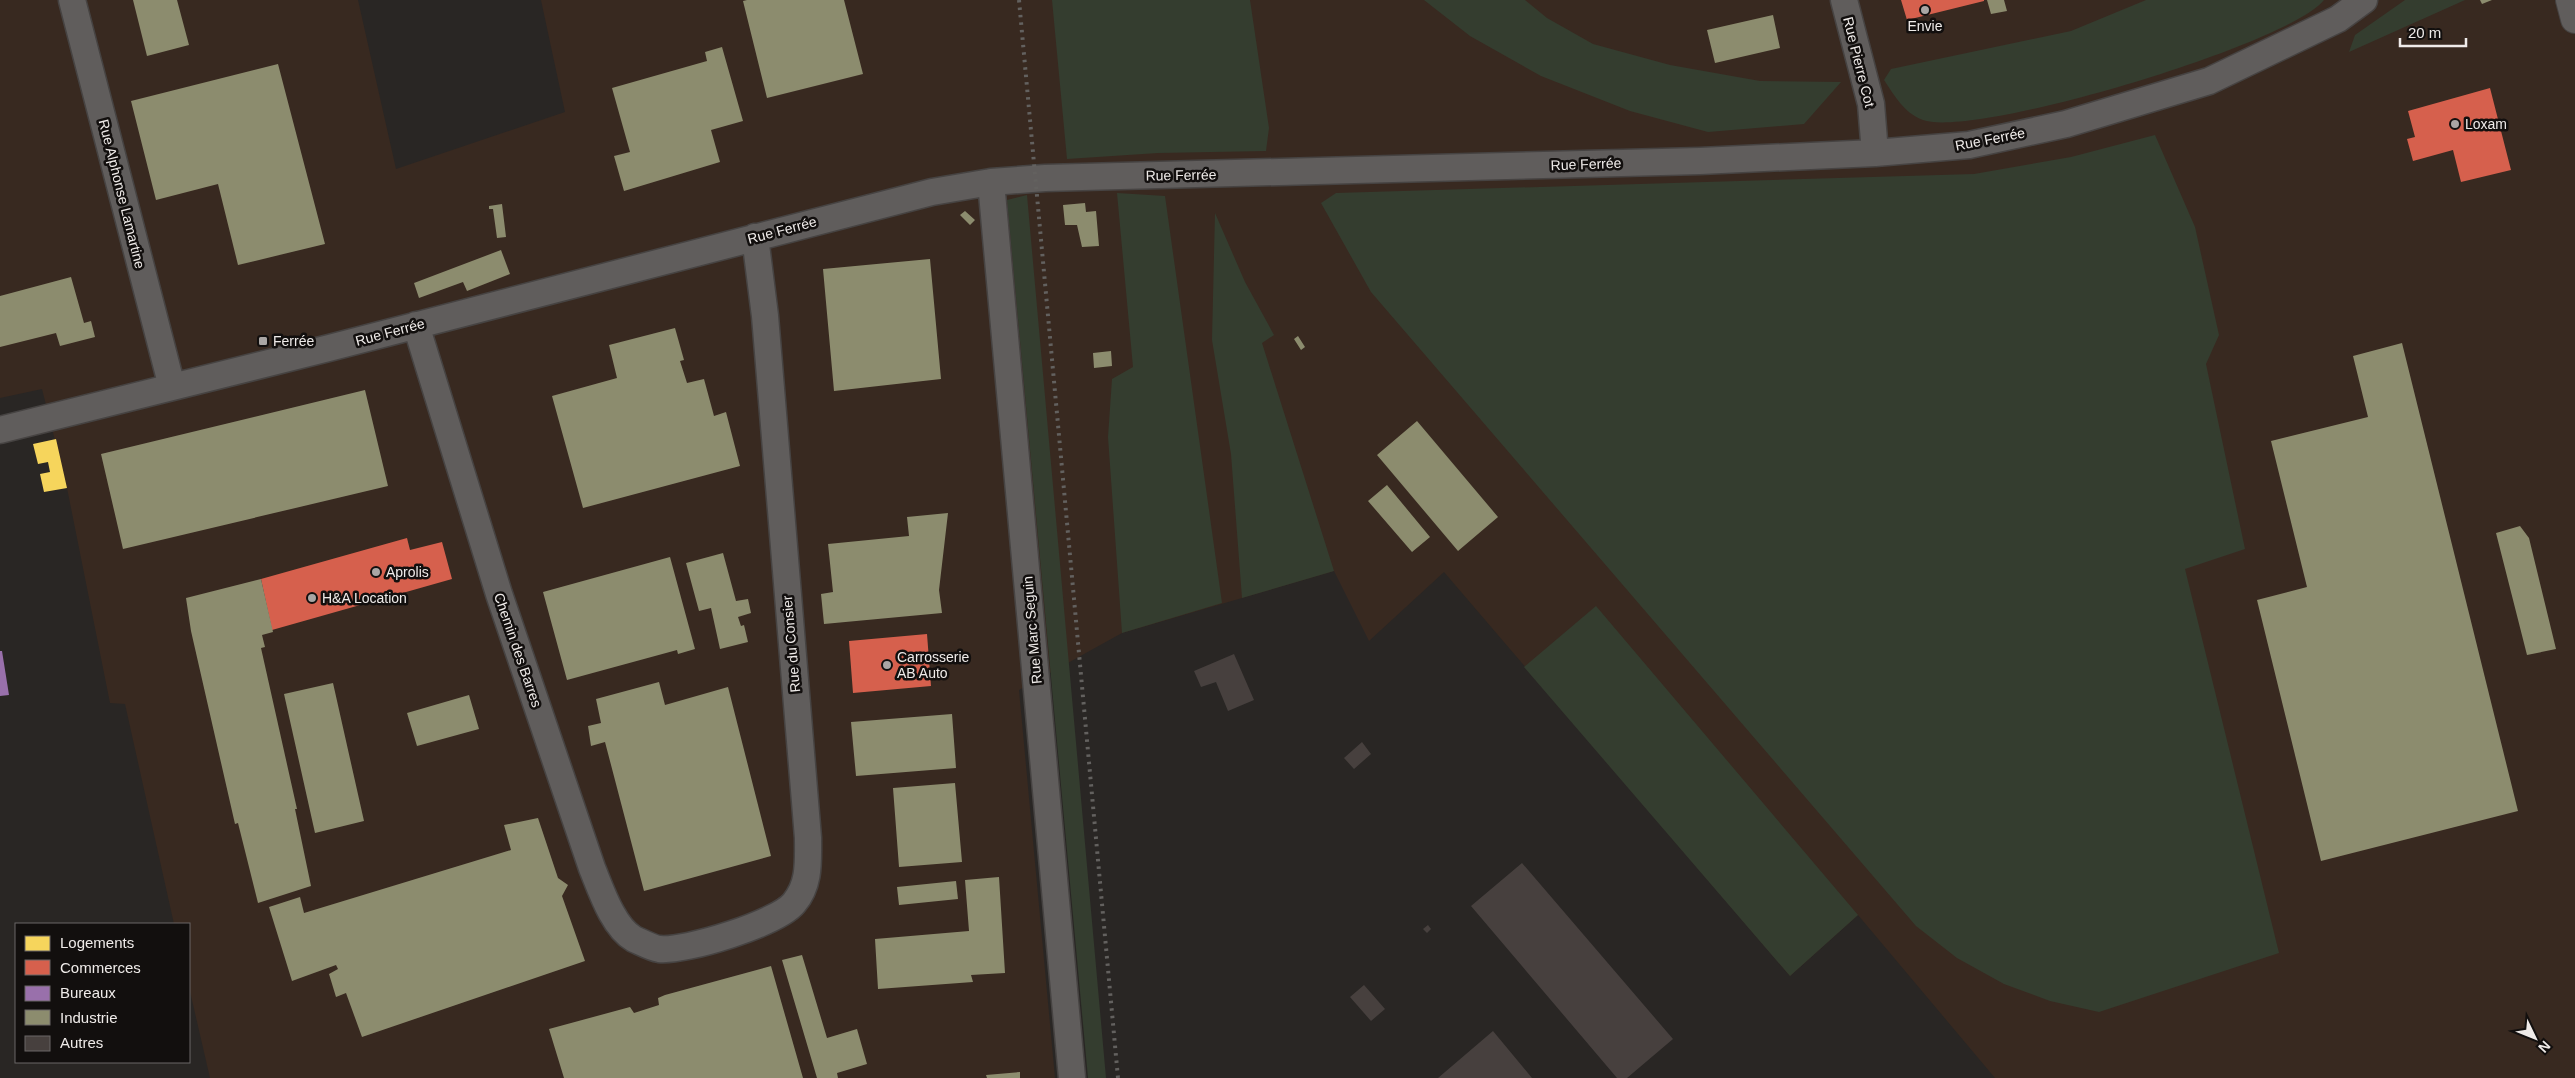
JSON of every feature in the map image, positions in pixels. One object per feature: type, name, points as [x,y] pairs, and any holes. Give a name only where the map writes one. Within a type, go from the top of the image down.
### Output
[{"type":"main road","points":[[2570,0],[2575,19]]},
{"type":"street","name":"Rue Alphonse Lamartine","points":[[72,0],[172,387]]},
{"type":"street","name":"Rue Pierre Cot","points":[[1844,0],[1871,104],[1875,153]]},
{"type":"street","name":"Rue Ferrée","points":[[0,430],[932,192],[991,182],[1045,178],[1700,161],[1875,153],[1969,145],[2066,124],[2209,81],[2330,23],[2364,0]]},
{"type":"street","name":"Rue Marc Seguin","points":[[991,182],[1072,1078]]},
{"type":"street","name":"Rue du Consier","points":[[658,949],[714,942],[761,922],[793,904],[807,879],[807,828],[765,316],[755,237]]},
{"type":"street","name":"Chemin des Barres","points":[[416,325],[499,594],[592,868],[610,912],[632,938],[658,949]]},
{"type":"shaded area","points":[[0,0],[358,0],[396,169],[565,112],[541,0],[2575,0],[2575,1078],[1995,1078],[1858,915],[1790,976],[1444,572],[1369,641],[1334,571],[1122,633],[1019,690],[1055,1078],[210,1078],[190,991],[190,923],[174,923],[125,704],[110,703],[67,488],[42,389],[0,398]]},
{"type":"green space","points":[[1052,0],[1250,0],[1269,128],[1266,151],[1158,153],[1067,159]]},
{"type":"green space","points":[[1424,0],[1525,0],[1547,18],[1593,44],[1670,65],[1760,81],[1841,82],[1804,124],[1708,132],[1630,111],[1541,76],[1470,36]]},
{"type":"green space","points":[[2146,0],[2324,0],[2299,19],[2254,40],[2195,62],[2130,84],[2063,102],[2002,115],[1953,122],[1923,120],[1905,108],[1884,80],[1891,69],[2071,31]]},
{"type":"green space","points":[[2405,0],[2465,0],[2349,52],[2355,35]]},
{"type":"green space","points":[[2155,135],[2195,227],[2219,335],[2206,364],[2245,549],[2185,569],[2279,953],[2099,1012],[2050,1001],[2004,984],[1957,958],[1916,926],[1371,292],[1321,203],[1336,193],[1974,174],[2071,157]]},
{"type":"green space","points":[[1117,193],[1165,196],[1222,603],[1122,633],[1108,437],[1112,379],[1133,367]]},
{"type":"green space","points":[[1027,195],[1106,1078],[1088,1078],[1007,200]]},
{"type":"green space","points":[[1215,213],[1245,282],[1274,335],[1262,343],[1334,571],[1242,598],[1231,454],[1212,340]]},
{"type":"green space","points":[[1596,606],[1858,915],[1790,976],[1524,667]]},
{"type":"building: Logements","points":[[56,439],[67,488],[44,492],[40,474],[50,472],[48,462],[38,464],[33,444]]},
{"type":"building: Commerces","name":"Envie","points":[[1901,0],[1984,0],[1984,1],[1907,20]]},
{"type":"building: Commerces","name":"Loxam","points":[[2490,88],[2511,170],[2461,182],[2453,150],[2413,161],[2407,139],[2415,137],[2408,111]]},
{"type":"building: Commerces","points":[[407,538],[410,550],[442,542],[452,579],[272,630],[261,579]]},
{"type":"building: Commerces","points":[[927,634],[931,686],[853,693],[849,641]]},
{"type":"building: Bureaux","points":[[0,651],[2,651],[9,695],[0,696]]},
{"type":"building: Industrie","points":[[133,0],[177,0],[189,45],[147,56]]},
{"type":"building: Industrie","points":[[844,0],[863,74],[767,98],[743,1]]},
{"type":"building: Industrie","points":[[1987,0],[2004,0],[2007,11],[1991,14]]},
{"type":"building: Industrie","points":[[2480,0],[2492,0],[2482,4]]},
{"type":"building: Industrie","points":[[1773,15],[1780,48],[1715,63],[1707,30]]},
{"type":"building: Industrie","points":[[722,47],[743,121],[711,130],[720,162],[624,191],[614,156],[630,152],[612,88],[707,61],[705,52]]},
{"type":"building: Industrie","points":[[278,64],[325,244],[238,265],[218,184],[156,200],[131,101]]},
{"type":"building: Industrie","points":[[1085,203],[1086,212],[1096,211],[1099,246],[1082,247],[1077,225],[1065,225],[1063,205]]},
{"type":"building: Industrie","points":[[502,204],[506,237],[497,238],[493,209],[489,209],[489,206]]},
{"type":"building: Industrie","points":[[965,211],[975,220],[970,225],[960,215]]},
{"type":"building: Industrie","points":[[501,250],[510,274],[467,291],[463,282],[419,298],[414,283]]},
{"type":"building: Industrie","points":[[930,259],[941,379],[834,391],[823,269]]},
{"type":"building: Industrie","points":[[71,277],[84,323],[91,321],[95,337],[60,346],[56,333],[0,347],[0,296]]},
{"type":"building: Industrie","points":[[675,328],[684,360],[680,361],[687,383],[704,379],[714,416],[726,412],[740,466],[583,508],[552,396],[617,378],[609,345]]},
{"type":"building: Industrie","points":[[1298,336],[1305,347],[1301,350],[1294,339]]},
{"type":"building: Industrie","points":[[2402,343],[2518,811],[2321,861],[2257,600],[2307,587],[2271,441],[2368,417],[2353,356]]},
{"type":"building: Industrie","points":[[1111,351],[1112,366],[1094,368],[1093,353]]},
{"type":"building: Industrie","points":[[365,390],[388,486],[123,549],[101,454]]},
{"type":"building: Industrie","points":[[1417,421],[1498,517],[1458,551],[1377,455]]},
{"type":"building: Industrie","points":[[1387,485],[1430,537],[1412,552],[1368,501]]},
{"type":"building: Industrie","points":[[948,513],[939,590],[942,613],[824,624],[821,594],[833,592],[828,544],[909,536],[907,517]]},
{"type":"building: Industrie","points":[[2520,526],[2529,538],[2556,649],[2527,655],[2496,533]]},
{"type":"building: Industrie","points":[[723,553],[736,601],[748,599],[751,613],[738,617],[741,626],[744,625],[748,642],[720,649],[711,608],[699,611],[686,563]]},
{"type":"building: Industrie","points":[[670,557],[695,649],[678,654],[677,650],[567,680],[543,592]]},
{"type":"building: Industrie","points":[[261,579],[273,632],[262,635],[265,647],[261,648],[297,809],[295,809],[311,886],[258,903],[238,823],[235,824],[191,631],[186,598]]},
{"type":"building: Industrie","points":[[659,682],[665,705],[728,687],[771,856],[644,891],[605,742],[591,746],[588,726],[601,723],[596,699]]},
{"type":"building: Industrie","points":[[333,683],[364,821],[315,833],[284,694]]},
{"type":"building: Industrie","points":[[469,695],[479,729],[417,746],[407,713]]},
{"type":"building: Industrie","points":[[952,714],[956,768],[856,776],[851,722]]},
{"type":"building: Industrie","points":[[955,783],[962,862],[899,867],[893,788]]},
{"type":"building: Industrie","points":[[538,818],[558,878],[568,885],[562,896],[585,961],[362,1037],[346,993],[336,997],[329,974],[338,969],[336,965],[292,981],[269,907],[300,897],[304,913],[511,850],[504,825]]},
{"type":"building: Industrie","points":[[999,877],[1005,973],[971,975],[973,982],[878,989],[875,939],[969,931],[965,880]]},
{"type":"building: Industrie","points":[[956,881],[958,899],[899,905],[897,887]]},
{"type":"building: Industrie","points":[[802,955],[827,1038],[857,1029],[867,1064],[837,1073],[838,1078],[817,1078],[782,960]]},
{"type":"building: Industrie","points":[[771,966],[803,1078],[564,1078],[549,1029],[630,1007],[634,1013],[659,1005],[658,998],[665,995]]},
{"type":"building: Industrie","points":[[1020,1072],[1020,1078],[987,1078],[986,1075]]},
{"type":"building: Autres","points":[[1234,654],[1254,700],[1228,711],[1216,682],[1201,687],[1194,671]]},
{"type":"building: Autres","points":[[1362,742],[1371,754],[1354,769],[1344,758]]},
{"type":"building: Autres","points":[[1522,863],[1673,1039],[1627,1078],[1617,1078],[1471,906]]},
{"type":"building: Autres","points":[[1428,925],[1431,929],[1427,933],[1423,929]]},
{"type":"building: Autres","points":[[1364,985],[1385,1009],[1371,1021],[1350,997]]},
{"type":"building: Autres","points":[[1493,1031],[1532,1078],[1438,1078]]},
{"type":"railway","points":[[1019,0],[1118,1078]]},
{"type":"place","name":"Envie","points":[[1925,10]]},
{"type":"place","name":"Loxam","points":[[2455,124]]},
{"type":"place","name":"Ferrée","points":[[263,341]]},
{"type":"place","name":"Aprolis","points":[[376,572]]},
{"type":"place","name":"H&A Location","points":[[312,598]]},
{"type":"place","name":"Carrosserie AB Auto","points":[[887,665]]}]
